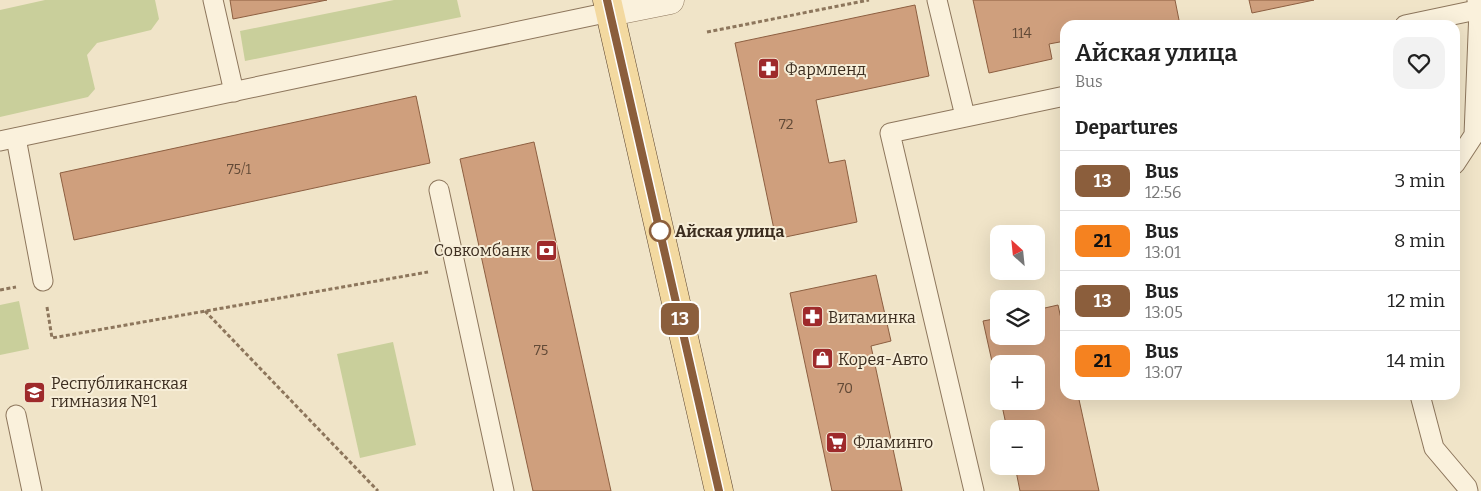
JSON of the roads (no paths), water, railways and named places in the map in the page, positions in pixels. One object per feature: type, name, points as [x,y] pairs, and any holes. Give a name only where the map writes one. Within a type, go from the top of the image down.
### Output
[{"type":"main road","points":[[609,6],[719,491]]},
{"type":"street","points":[[609,6],[670,0]]},
{"type":"lane","points":[[213,0],[234,92]]},
{"type":"lane","points":[[937,0],[965,116]]},
{"type":"lane","points":[[44,281],[8,140],[234,92],[609,6]]},
{"type":"lane","points":[[1424,20],[1479,6],[1478,134],[1460,157]]},
{"type":"lane","points":[[974,491],[890,133],[1060,97]]},
{"type":"lane","points":[[439,190],[504,491]]},
{"type":"lane","points":[[1421,400],[1434,448],[1467,487],[1468,491]]},
{"type":"lane","points":[[16,415],[32,491]]},
{"type":"place","name":"Фармленд","points":[[769,69]]},
{"type":"place","name":"Айская улица","points":[[660,231]]},
{"type":"place","name":"Совкомбанк","points":[[546,250]]},
{"type":"place","name":"Витаминка","points":[[812,317]]},
{"type":"place","name":"Корея-Авто","points":[[822,359]]},
{"type":"place","name":"Республиканская гимназия №1","points":[[35,392]]},
{"type":"place","name":"Фламинго","points":[[837,442]]}]
